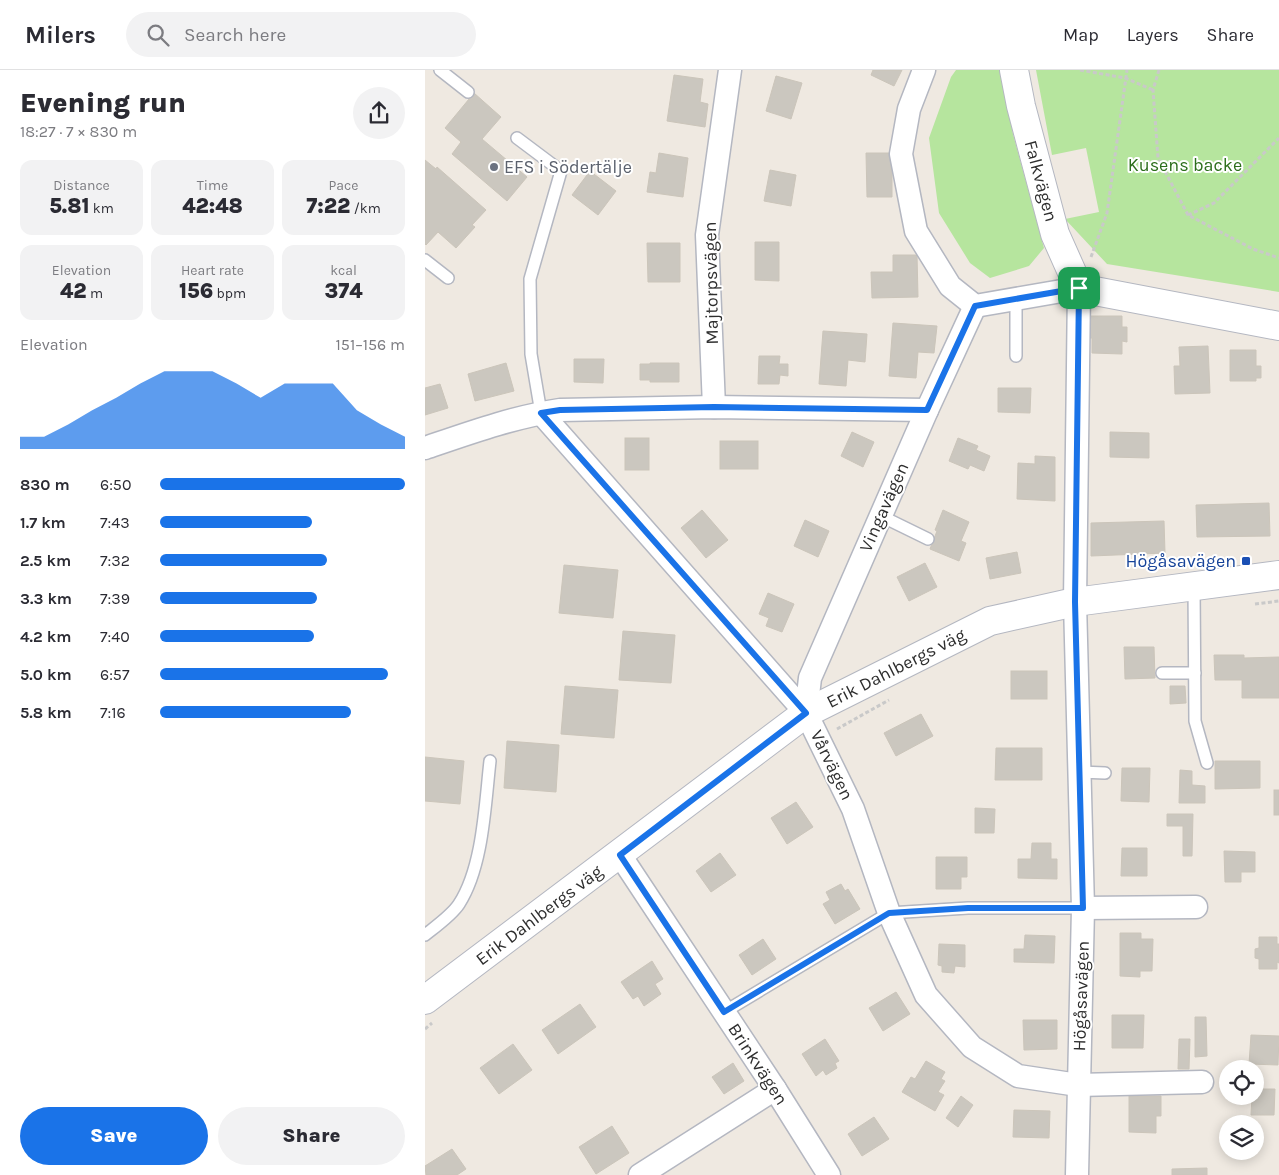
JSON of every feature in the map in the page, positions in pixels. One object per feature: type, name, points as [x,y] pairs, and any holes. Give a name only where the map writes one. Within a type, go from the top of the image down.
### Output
[{"type":"street","name":"Majtorpsvägen","points":[[714,407],[707,235],[730,70]]},
{"type":"street","points":[[924,70],[909,108],[901,154],[916,231],[950,286],[975,306],[1079,288],[1279,326]]},
{"type":"street","name":"Falkvägen","points":[[1015,70],[1021,106],[1055,234],[1079,288]]},
{"type":"street","name":"Högåsavägen","points":[[1077,1175],[1083,908],[1075,602],[1079,288]]},
{"type":"street","name":"Vingavägen","points":[[806,713],[810,678],[927,410],[975,306]]},
{"type":"street","points":[[425,448],[490,425],[560,410],[714,407],[927,410]]},
{"type":"street","name":"Vårvägen","points":[[541,413],[806,713],[853,809],[889,913],[926,995],[972,1047],[1018,1076],[1078,1085]]},
{"type":"street","name":"Erik Dahlbergs väg","points":[[425,1000],[620,855],[806,713],[990,621],[1075,602],[1279,575]]},
{"type":"street","name":"Brinkvägen","points":[[620,855],[775,1089],[829,1175]]},
{"type":"street","points":[[1083,908],[1196,907]]},
{"type":"street","points":[[1078,1085],[1202,1082]]},
{"type":"street","points":[[640,1175],[775,1089]]},
{"type":"lane","points":[[440,70],[468,92]]},
{"type":"lane","points":[[517,138],[561,172],[530,279],[531,354],[541,413]]},
{"type":"lane","points":[[425,260],[447,278]]},
{"type":"lane","points":[[1016,298],[1016,356]]},
{"type":"lane","points":[[881,516],[928,539]]},
{"type":"lane","points":[[1194,587],[1195,721],[1207,763]]},
{"type":"lane","points":[[1162,673],[1195,673]]},
{"type":"lane","points":[[425,935],[459,905],[473,875],[484,816],[490,762]]},
{"type":"lane","points":[[1080,772],[1105,773]]},
{"type":"lane","points":[[724,1012],[889,913],[968,908],[1083,908]]},
{"type":"path","points":[[1080,70],[1125,78],[1153,90]]},
{"type":"path","points":[[1079,288],[1107,213],[1127,70]]},
{"type":"path","points":[[1159,70],[1153,90],[1158,158],[1188,215],[1253,249],[1279,258]]},
{"type":"path","points":[[1188,215],[1214,203],[1279,138]]},
{"type":"green space","points":[[956,70],[1001,70],[1013,134],[1044,248],[1029,266],[990,278],[970,263],[939,213],[929,138],[951,77]]},
{"type":"green space","name":"Kusens backe","points":[[1036,70],[1279,70],[1279,292],[1107,264],[1065,219],[1099,212],[1086,148],[1052,155]]},
{"type":"building","points":[[873,70],[902,70],[894,86],[871,75]]},
{"type":"building","points":[[674,75],[703,79],[700,102],[708,104],[705,127],[667,121]]},
{"type":"building","points":[[776,76],[802,83],[791,119],[766,111]]},
{"type":"building","points":[[474,93],[501,117],[482,139],[527,177],[507,201],[452,154],[461,142],[445,128]]},
{"type":"building","points":[[659,153],[688,158],[683,197],[647,192],[650,172],[656,173]]},
{"type":"building","points":[[866,153],[892,153],[892,197],[867,197]]},
{"type":"building","points":[[425,160],[436,169],[437,167],[486,210],[472,225],[475,227],[456,248],[438,232],[425,244]]},
{"type":"building","points":[[770,170],[796,175],[791,206],[764,201]]},
{"type":"building","points":[[590,171],[616,191],[598,215],[572,195]]},
{"type":"building","points":[[755,242],[779,242],[779,281],[755,280]]},
{"type":"building","points":[[647,243],[680,243],[680,282],[648,282]]},
{"type":"building","points":[[893,255],[917,255],[918,297],[872,298],[871,272],[893,272]]},
{"type":"building","points":[[1088,316],[1122,316],[1122,327],[1127,327],[1127,342],[1122,341],[1122,354],[1092,353],[1092,338],[1088,338]]},
{"type":"building","points":[[893,323],[937,326],[934,353],[918,352],[916,378],[889,376]]},
{"type":"building","points":[[823,331],[867,334],[865,362],[848,360],[846,386],[819,384]]},
{"type":"building","points":[[1208,346],[1210,393],[1175,394],[1174,366],[1180,366],[1179,347]]},
{"type":"building","points":[[1230,350],[1256,350],[1256,366],[1261,366],[1261,378],[1256,378],[1256,381],[1230,381]]},
{"type":"building","points":[[759,356],[780,356],[779,364],[788,364],[788,376],[780,375],[779,384],[758,384]]},
{"type":"building","points":[[574,359],[604,359],[603,383],[574,382]]},
{"type":"building","points":[[506,363],[514,391],[475,401],[468,374]]},
{"type":"building","points":[[679,363],[679,382],[640,380],[640,364]]},
{"type":"building","points":[[440,384],[448,408],[425,415],[425,388]]},
{"type":"building","points":[[998,388],[1031,388],[1030,413],[998,412]]},
{"type":"building","points":[[852,432],[874,442],[863,467],[841,456]]},
{"type":"building","points":[[1110,432],[1149,433],[1149,458],[1110,457]]},
{"type":"building","points":[[625,438],[649,438],[649,470],[625,470]]},
{"type":"building","points":[[958,438],[978,446],[976,450],[990,456],[984,471],[970,465],[968,469],[949,461]]},
{"type":"building","points":[[720,441],[758,441],[758,469],[720,469]]},
{"type":"building","points":[[1035,456],[1055,457],[1055,501],[1017,499],[1018,463],[1035,464]]},
{"type":"building","points":[[1269,503],[1270,536],[1197,537],[1196,505]]},
{"type":"building","points":[[702,510],[728,540],[706,558],[681,528]]},
{"type":"building","points":[[943,510],[969,522],[961,541],[966,543],[959,561],[930,549]]},
{"type":"building","points":[[805,520],[829,531],[818,557],[794,546]]},
{"type":"building","points":[[1164,521],[1165,553],[1091,556],[1091,523]]},
{"type":"building","points":[[1017,552],[1021,573],[990,579],[986,558]]},
{"type":"building","points":[[925,563],[937,587],[909,601],[897,577]]},
{"type":"building","points":[[564,565],[618,570],[613,618],[559,613]]},
{"type":"building","points":[[768,593],[794,604],[782,632],[766,626],[769,618],[759,614]]},
{"type":"building","points":[[623,631],[675,635],[671,683],[619,680]]},
{"type":"building","points":[[1124,647],[1154,647],[1155,678],[1125,679]]},
{"type":"building","points":[[1214,655],[1244,655],[1244,658],[1279,657],[1279,698],[1242,698],[1242,680],[1215,680]]},
{"type":"building","points":[[1011,671],[1047,671],[1047,699],[1011,699]]},
{"type":"building","points":[[565,686],[618,690],[614,738],[561,734]]},
{"type":"building","points":[[1170,686],[1185,686],[1186,703],[1170,704]]},
{"type":"building","points":[[921,714],[933,736],[896,756],[884,733]]},
{"type":"building","points":[[507,741],[559,745],[556,792],[504,788]]},
{"type":"building","points":[[996,748],[1042,748],[1042,780],[995,780]]},
{"type":"building","points":[[425,757],[464,761],[460,804],[425,801]]},
{"type":"building","points":[[1215,761],[1260,761],[1260,788],[1215,789]]},
{"type":"building","points":[[1122,768],[1150,768],[1149,802],[1121,801]]},
{"type":"building","points":[[1180,770],[1192,771],[1192,785],[1205,786],[1205,803],[1179,803]]},
{"type":"building","points":[[1274,790],[1279,790],[1279,815],[1274,815]]},
{"type":"building","points":[[796,802],[813,827],[787,844],[771,818]]},
{"type":"building","points":[[975,808],[995,809],[994,833],[975,833]]},
{"type":"building","points":[[1167,814],[1193,814],[1192,856],[1183,856],[1183,826],[1167,826]]},
{"type":"building","points":[[1032,843],[1051,843],[1051,859],[1057,859],[1057,879],[1018,878],[1018,859],[1031,859]]},
{"type":"building","points":[[1122,848],[1147,848],[1147,876],[1121,876]]},
{"type":"building","points":[[1224,851],[1255,852],[1255,872],[1241,872],[1241,882],[1225,882]]},
{"type":"building","points":[[720,853],[736,875],[711,892],[696,871]]},
{"type":"building","points":[[936,857],[967,857],[967,877],[961,877],[961,889],[936,889]]},
{"type":"building","points":[[841,884],[845,891],[848,889],[860,909],[835,924],[823,904],[830,900],[826,892]]},
{"type":"building","points":[[1120,933],[1141,933],[1141,939],[1153,939],[1152,971],[1140,971],[1140,977],[1120,976]]},
{"type":"building","points":[[1025,935],[1055,936],[1054,963],[1014,962],[1014,949],[1024,949]]},
{"type":"building","points":[[1259,937],[1277,937],[1279,963],[1277,962],[1277,969],[1259,969],[1259,959],[1255,958],[1255,949],[1259,948]]},
{"type":"building","points":[[763,939],[776,959],[752,975],[739,955]]},
{"type":"building","points":[[939,944],[965,945],[965,967],[955,966],[954,973],[942,972],[942,966],[938,965]]},
{"type":"building","points":[[652,961],[663,979],[655,984],[661,994],[644,1006],[638,996],[633,999],[621,982]]},
{"type":"building","points":[[896,992],[910,1014],[883,1031],[869,1008]]},
{"type":"building","points":[[580,1004],[596,1027],[558,1054],[542,1030]]},
{"type":"building","points":[[1112,1015],[1144,1015],[1143,1048],[1112,1048]]},
{"type":"building","points":[[1195,1017],[1206,1017],[1207,1056],[1195,1057]]},
{"type":"building","points":[[1023,1020],[1057,1020],[1057,1049],[1024,1050]]},
{"type":"building","points":[[1251,1035],[1279,1036],[1278,1065],[1264,1065],[1264,1060],[1249,1060]]},
{"type":"building","points":[[825,1039],[839,1061],[835,1063],[837,1068],[826,1075],[823,1070],[816,1076],[802,1054]]},
{"type":"building","points":[[1179,1039],[1190,1039],[1189,1069],[1178,1069]]},
{"type":"building","points":[[513,1044],[532,1070],[499,1094],[480,1068]]},
{"type":"building","points":[[926,1061],[945,1072],[941,1079],[945,1081],[938,1092],[944,1095],[935,1111],[902,1092],[911,1077],[915,1079]]},
{"type":"building","points":[[733,1063],[744,1081],[724,1094],[712,1077]]},
{"type":"building","points":[[1264,1089],[1275,1089],[1274,1115],[1251,1115],[1252,1105],[1264,1105]]},
{"type":"building","points":[[961,1096],[973,1105],[958,1127],[946,1118]]},
{"type":"building","points":[[1129,1096],[1161,1096],[1161,1116],[1156,1116],[1156,1133],[1129,1132]]},
{"type":"building","points":[[1014,1110],[1050,1111],[1049,1138],[1013,1137]]},
{"type":"building","points":[[874,1117],[889,1139],[862,1156],[848,1134]]},
{"type":"building","points":[[612,1126],[629,1153],[596,1174],[579,1147]]},
{"type":"building","points":[[452,1149],[466,1169],[457,1175],[426,1175],[425,1166]]},
{"type":"building","points":[[1207,1168],[1207,1175],[1172,1175],[1172,1169]]},
{"type":"place","name":"EFS i Södertälje","points":[[494,167]]},
{"type":"place","name":"Högåsavägen","points":[[1246,561]]},
{"type":"route","points":[[1079,288],[1075,602],[1083,908],[968,908],[889,913],[724,1012],[620,855],[806,713],[541,413],[560,410],[714,407],[927,410],[975,306],[1079,288]]}]
